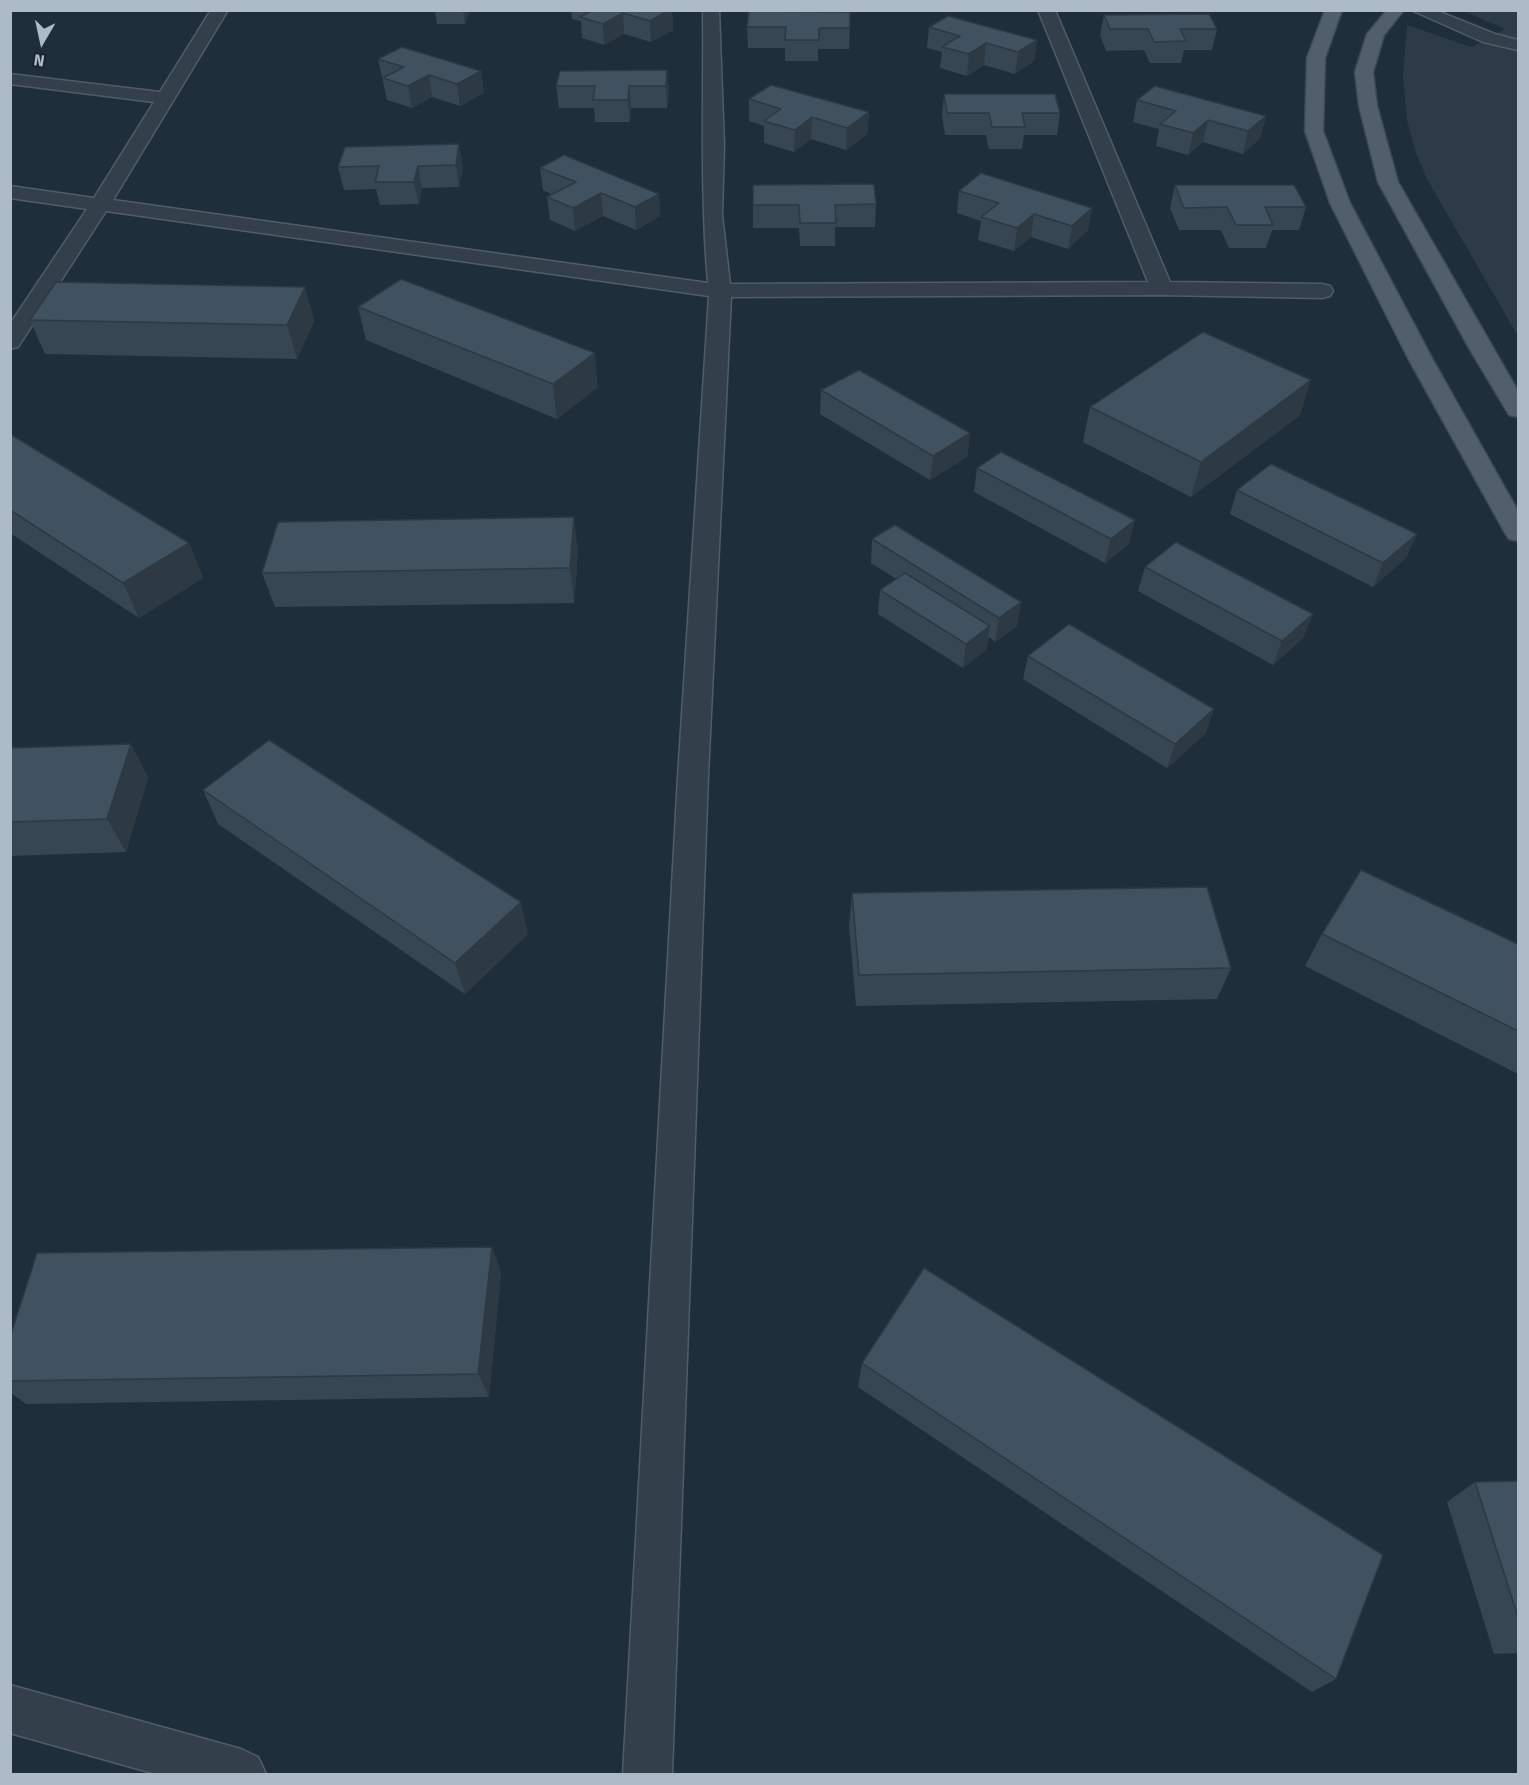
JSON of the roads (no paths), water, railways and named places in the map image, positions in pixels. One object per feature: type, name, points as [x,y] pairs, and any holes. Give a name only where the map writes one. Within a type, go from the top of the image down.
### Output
[{"type":"main road","points":[[1334,10],[1316,58],[1314,130],[1340,203],[1421,360],[1518,533]]},
{"type":"main road","points":[[1396,10],[1376,34],[1364,72],[1368,106],[1388,182],[1480,348],[1518,410]]},
{"type":"street","points":[[10,342],[101,203],[220,10]]},
{"type":"street","points":[[648,1774],[692,787],[720,291],[712,215],[714,145],[711,10]]},
{"type":"street","points":[[1046,10],[1162,288]]},
{"type":"street","points":[[1424,12],[1489,38],[1518,45]]},
{"type":"street","points":[[10,79],[165,98]]},
{"type":"street","points":[[10,192],[720,291],[1162,288],[1322,291]]},
{"type":"street","points":[[10,1709],[241,1774]]}]
